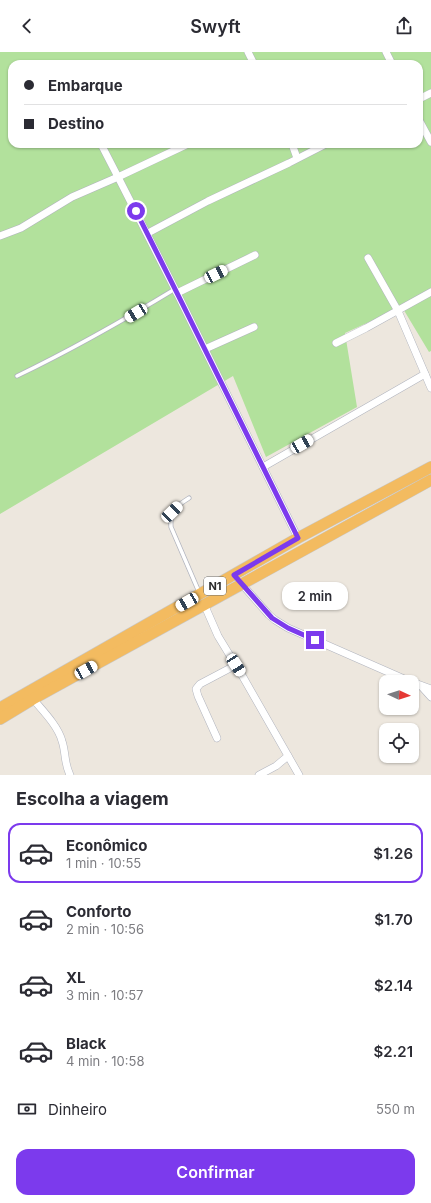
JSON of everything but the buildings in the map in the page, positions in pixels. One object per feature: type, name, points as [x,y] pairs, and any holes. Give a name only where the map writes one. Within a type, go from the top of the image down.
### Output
[{"type":"highway","name":"N1","points":[[238,580],[298,538],[431,467]]},
{"type":"highway","name":"N1","points":[[0,708],[202,599],[431,480]]},
{"type":"highway","name":"N1","points":[[0,719],[202,599]]},
{"type":"street","points":[[423,127],[431,142]]},
{"type":"street","points":[[104,148],[298,538]]},
{"type":"street","points":[[0,236],[21,228],[72,197],[180,148]]},
{"type":"street","points":[[294,148],[298,158]]},
{"type":"street","points":[[148,234],[208,201],[318,148]]},
{"type":"street","points":[[176,291],[255,255]]},
{"type":"street","points":[[368,258],[398,311],[431,388]]},
{"type":"street","points":[[336,343],[431,292]]},
{"type":"street","points":[[205,349],[254,327]]},
{"type":"street","points":[[262,467],[424,374]]},
{"type":"street","points":[[238,580],[269,615],[288,628],[396,675]]},
{"type":"street","points":[[202,599],[218,636],[299,775]]},
{"type":"street","points":[[217,738],[196,689],[200,684],[236,665]]},
{"type":"street","points":[[421,686],[431,689]]},
{"type":"street","points":[[421,686],[431,697]]},
{"type":"street","points":[[33,699],[47,716],[62,739],[66,766],[70,775]]},
{"type":"street","points":[[259,775],[276,766],[288,756]]},
{"type":"lane","points":[[17,376],[176,291]]},
{"type":"lane","points":[[189,498],[172,512],[170,517],[171,527],[202,599]]},
{"type":"green space","points":[[0,52],[431,52],[431,351],[429,352],[402,307],[345,333],[357,407],[266,457],[233,376],[0,514]]},
{"type":"route","points":[[136,211],[298,538],[234,575],[272,618],[288,628],[315,640]]}]
